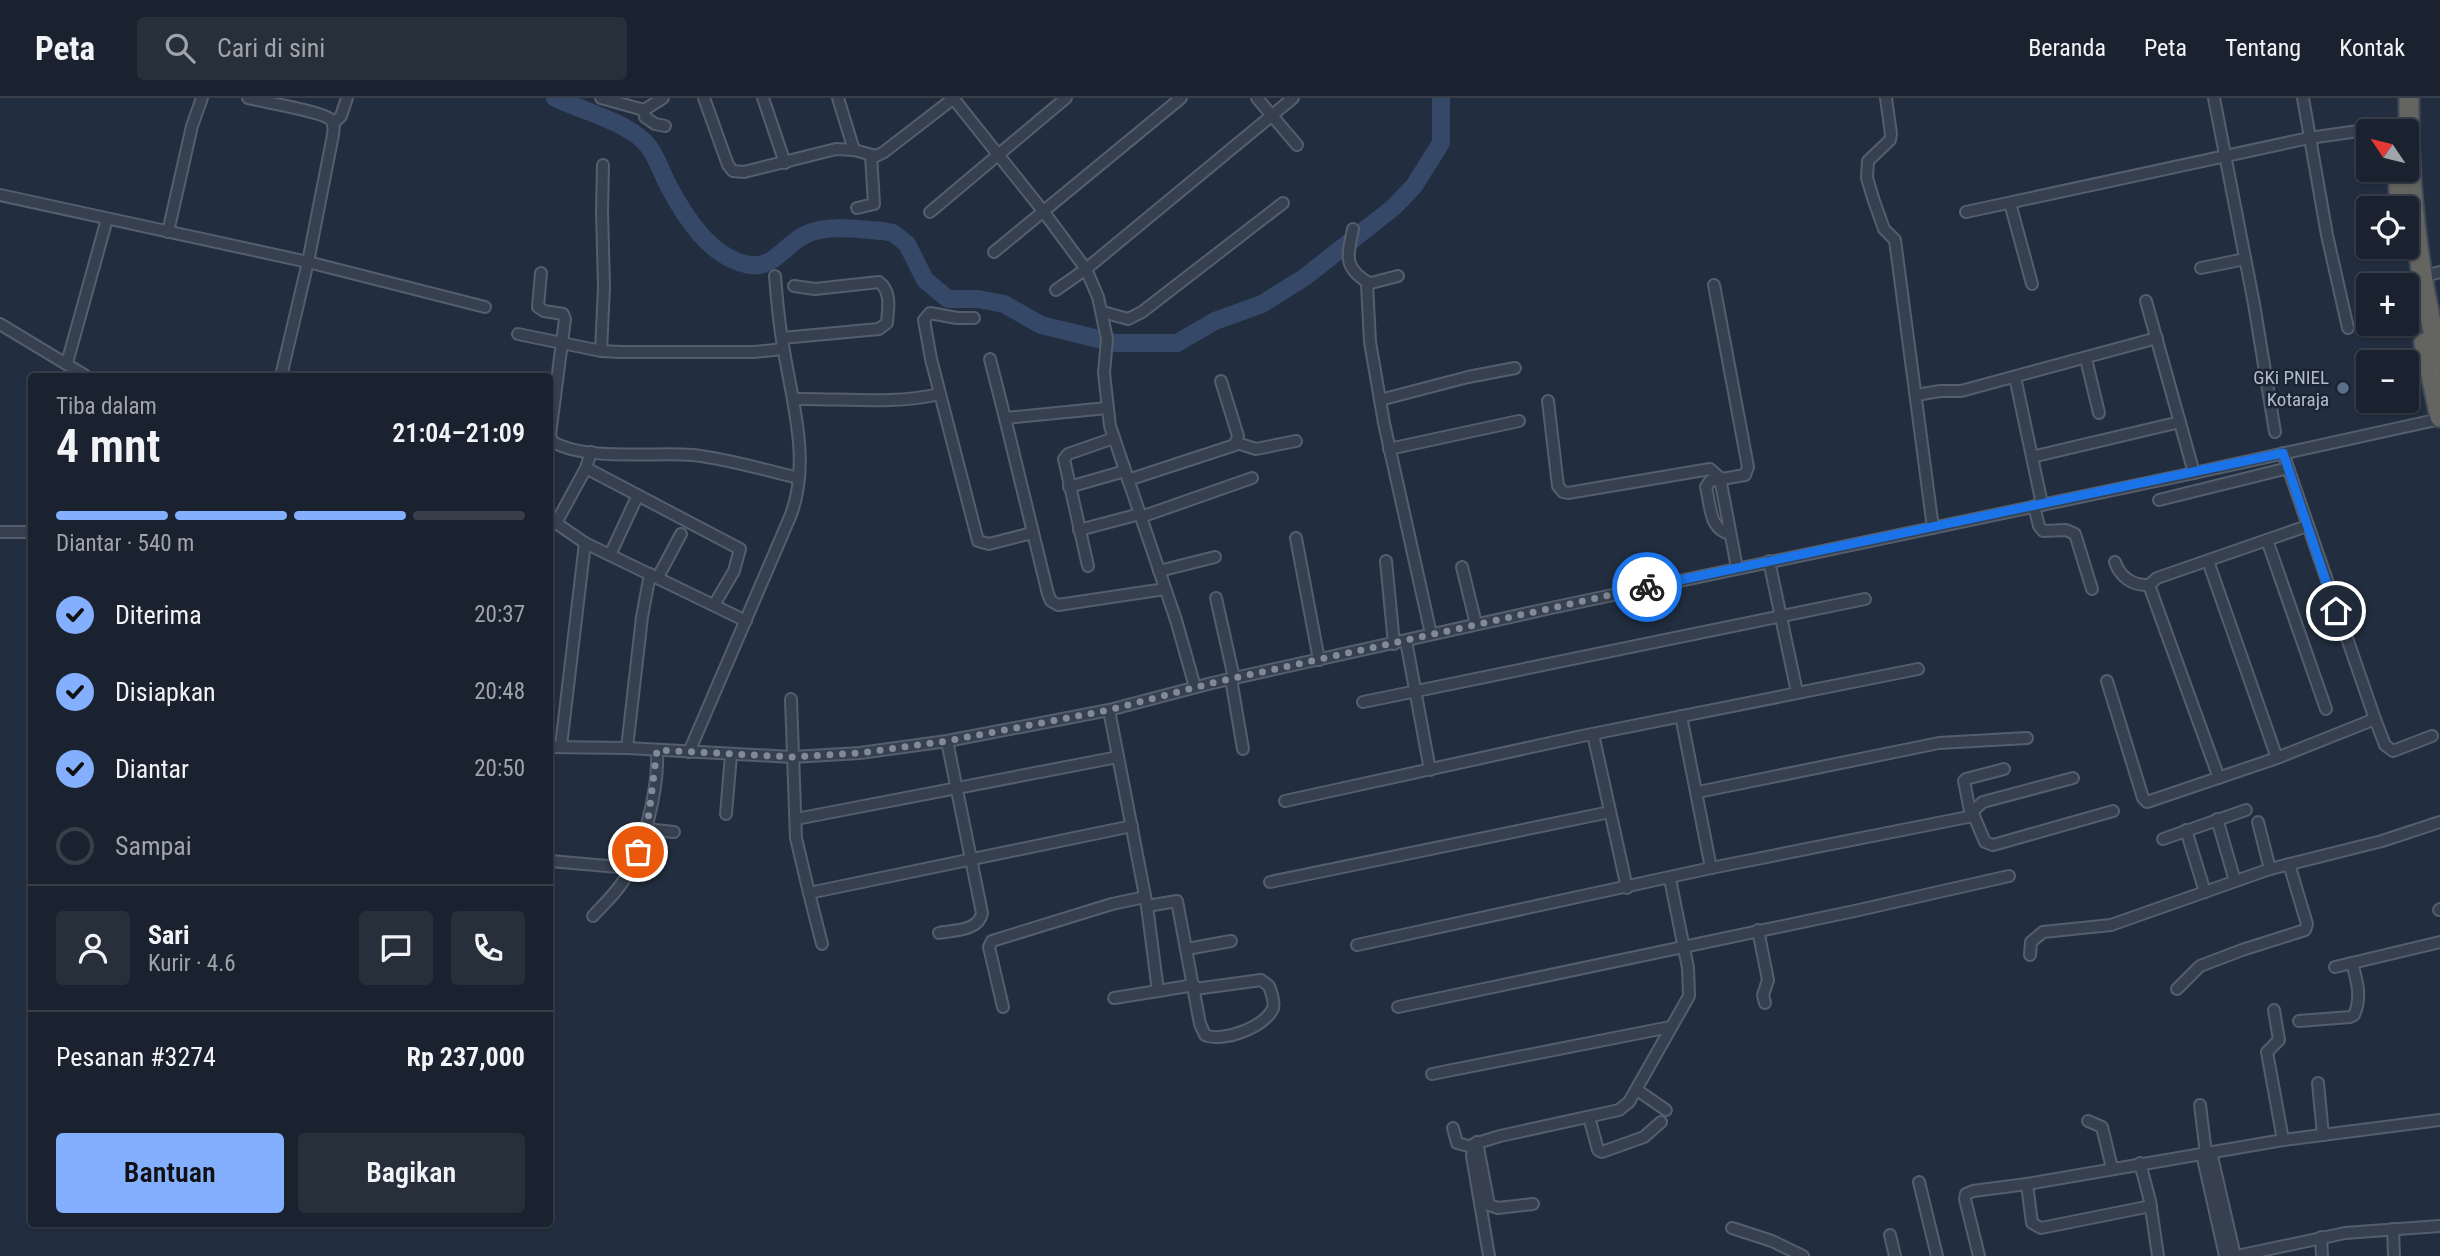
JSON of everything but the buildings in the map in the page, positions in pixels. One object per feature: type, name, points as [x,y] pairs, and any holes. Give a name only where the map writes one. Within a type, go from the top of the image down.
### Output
[{"type":"highway","points":[[2396,98],[2399,119]]},
{"type":"highway","points":[[2402,119],[2409,98]]},
{"type":"highway","points":[[2408,182],[2440,360]]},
{"type":"highway","points":[[2412,259],[2424,276],[2440,418]]},
{"type":"street","points":[[167,232],[192,126],[202,98]]},
{"type":"street","points":[[248,98],[316,114],[330,119],[333,124],[308,262],[282,373]]},
{"type":"street","points":[[333,124],[341,116],[347,98]]},
{"type":"street","points":[[601,98],[648,105],[663,98]]},
{"type":"street","points":[[704,98],[728,166],[733,171],[744,172],[836,149],[855,150],[876,156],[953,98],[1086,269],[1103,316],[1107,346],[1104,373],[1107,408],[1114,438],[1177,620],[1195,687]]},
{"type":"street","points":[[763,98],[785,163]]},
{"type":"street","points":[[838,98],[855,150]]},
{"type":"street","points":[[930,212],[1066,98]]},
{"type":"street","points":[[994,252],[1181,98]]},
{"type":"street","points":[[1257,98],[1297,145]]},
{"type":"street","points":[[1056,290],[1086,269],[1293,98]]},
{"type":"street","points":[[1886,98],[1890,140],[1872,154],[1868,161],[1867,178],[1884,229],[1895,240],[1933,528]]},
{"type":"street","points":[[2214,98],[2275,432]]},
{"type":"street","points":[[2302,98],[2327,235],[2348,328]]},
{"type":"street","points":[[648,105],[645,117],[665,125]]},
{"type":"street","points":[[1966,212],[2309,138],[2356,132]]},
{"type":"street","points":[[857,208],[874,204],[871,155]]},
{"type":"street","points":[[601,351],[604,165]]},
{"type":"street","points":[[0,195],[308,262],[485,307]]},
{"type":"street","points":[[1103,316],[1128,319],[1142,312],[1283,203]]},
{"type":"street","points":[[2010,203],[2032,284]]},
{"type":"street","points":[[67,363],[107,219]]},
{"type":"street","points":[[1353,229],[1348,262],[1354,273],[1369,283]]},
{"type":"street","points":[[2201,268],[2245,259]]},
{"type":"street","points":[[541,274],[538,307],[564,316],[553,400]]},
{"type":"street","points":[[689,752],[793,508],[799,478],[800,462],[793,399],[775,275]]},
{"type":"street","points":[[1398,276],[1369,283],[1366,288],[1368,324],[1389,449],[1431,634]]},
{"type":"street","points":[[518,334],[601,351],[677,353],[783,344],[879,329],[887,323],[889,302],[884,286],[879,282],[815,289],[794,286]]},
{"type":"street","points":[[1714,285],[1748,467],[1745,475],[1710,481],[1706,487],[1715,526],[1730,534],[1737,568]]},
{"type":"street","points":[[2146,301],[2194,473]]},
{"type":"street","points":[[974,318],[930,313],[924,320],[978,541],[989,544],[1032,533]]},
{"type":"street","points":[[0,324],[82,373]]},
{"type":"street","points":[[1916,395],[1961,390],[2157,338]]},
{"type":"street","points":[[990,359],[1048,594],[1055,604],[1165,589]]},
{"type":"street","points":[[2086,359],[2099,413]]},
{"type":"street","points":[[1380,400],[1515,368]]},
{"type":"street","points":[[2015,377],[2032,457],[2039,526],[2043,531],[2066,530],[2075,534],[2092,589]]},
{"type":"street","points":[[1221,381],[1238,436],[1237,443]]},
{"type":"street","points":[[793,399],[907,400],[940,394]]},
{"type":"street","points":[[1548,401],[1558,486],[1563,492],[1710,469],[1720,478]]},
{"type":"street","points":[[1005,418],[1107,408]]},
{"type":"street","points":[[586,543],[555,747],[792,757],[860,753],[947,741],[1109,710],[1233,678],[1476,624],[2194,473],[2440,418]]},
{"type":"street","points":[[1389,449],[1519,421]]},
{"type":"street","points":[[2032,457],[2180,422]]},
{"type":"street","points":[[1088,566],[1064,465],[1066,455],[1114,438]]},
{"type":"street","points":[[1069,487],[1127,476],[1227,449],[1237,443],[1256,449],[1296,441]]},
{"type":"street","points":[[553,442],[571,449],[591,452],[718,459],[799,478]]},
{"type":"street","points":[[591,452],[586,468],[553,528],[746,621]]},
{"type":"street","points":[[2283,453],[2385,745],[2393,751],[2432,736]]},
{"type":"street","points":[[586,468],[740,549],[734,571],[713,605]]},
{"type":"street","points":[[2159,500],[2288,468]]},
{"type":"street","points":[[1079,530],[1140,516],[1252,478]]},
{"type":"street","points":[[610,555],[637,497]]},
{"type":"street","points":[[2115,562],[2119,572],[2127,579],[2144,586],[2157,578],[2307,526]]},
{"type":"street","points":[[0,532],[28,532]]},
{"type":"street","points":[[627,748],[642,617],[654,575],[681,534]]},
{"type":"street","points":[[1296,538],[1319,660]]},
{"type":"street","points":[[2267,540],[2326,709]]},
{"type":"street","points":[[1158,571],[1215,557]]},
{"type":"street","points":[[1386,561],[1400,643],[1416,691],[1430,770]]},
{"type":"street","points":[[1769,561],[1797,692]]},
{"type":"street","points":[[2208,561],[2277,758]]},
{"type":"street","points":[[1462,567],[1476,624]]},
{"type":"street","points":[[2149,585],[2219,778]]},
{"type":"street","points":[[1216,598],[1233,678],[1243,749]]},
{"type":"street","points":[[1363,702],[1865,599]]},
{"type":"street","points":[[1285,801],[1593,734],[1918,669]]},
{"type":"street","points":[[2106,681],[2144,801],[2150,802],[2277,758],[2375,719]]},
{"type":"street","points":[[791,699],[796,838],[822,944]]},
{"type":"street","points":[[1109,710],[1146,902],[1158,991]]},
{"type":"street","points":[[1681,716],[1711,868]]},
{"type":"street","points":[[1593,734],[1627,888]]},
{"type":"street","points":[[1698,792],[1939,743],[2027,738]]},
{"type":"street","points":[[939,933],[974,926],[981,920],[982,905],[947,741]]},
{"type":"street","points":[[593,916],[620,886],[646,830],[657,750]]},
{"type":"street","points":[[726,814],[731,755]]},
{"type":"street","points":[[796,819],[1118,757]]},
{"type":"street","points":[[2004,769],[1964,781],[1972,816],[1985,842],[1993,845],[2113,811]]},
{"type":"street","points":[[1972,816],[1974,810],[1983,802],[2073,778]]},
{"type":"street","points":[[2163,839],[2246,810]]},
{"type":"street","points":[[1270,882],[1610,812]]},
{"type":"street","points":[[1357,944],[1711,868],[1972,816]]},
{"type":"street","points":[[2217,819],[2235,881]]},
{"type":"street","points":[[2258,822],[2270,869]]},
{"type":"street","points":[[2030,955],[2031,942],[2043,932],[2110,925],[2270,869],[2382,841],[2440,822]]},
{"type":"street","points":[[809,893],[1132,826]]},
{"type":"street","points":[[646,830],[674,832]]},
{"type":"street","points":[[2186,830],[2205,892]]},
{"type":"street","points":[[553,862],[630,868]]},
{"type":"street","points":[[2177,989],[2200,966],[2305,930],[2307,924],[2289,864]]},
{"type":"street","points":[[1398,1007],[2009,876]]},
{"type":"street","points":[[1452,1128],[1457,1143],[1474,1145],[1619,1110],[1629,1102],[1689,996],[1688,968],[1670,878]]},
{"type":"street","points":[[1003,1007],[989,947],[992,940],[1112,904],[1177,901],[1195,987],[1200,1024],[1208,1037],[1249,1030],[1270,1013],[1273,1007],[1269,986],[1261,980],[1195,987],[1158,991],[1114,998]]},
{"type":"street","points":[[1758,930],[1768,980],[1763,995],[1765,1003]]},
{"type":"street","points":[[1187,949],[1231,941]]},
{"type":"street","points":[[2334,967],[2440,942]]},
{"type":"street","points":[[2299,1021],[2354,1015],[2359,991],[2353,963]]},
{"type":"street","points":[[2274,1010],[2279,1040],[2267,1052],[2283,1140]]},
{"type":"street","points":[[1432,1074],[1670,1027]]},
{"type":"street","points":[[2318,1083],[2323,1135]]},
{"type":"street","points":[[1636,1090],[1666,1110]]},
{"type":"street","points":[[2200,1105],[2225,1256]]},
{"type":"street","points":[[1589,1117],[1595,1144],[1602,1152],[1644,1137],[1661,1122]]},
{"type":"street","points":[[1979,1256],[1965,1205],[1966,1194],[1982,1189],[2027,1184],[2283,1140],[2440,1120]]},
{"type":"street","points":[[2088,1121],[2102,1127],[2112,1168]]},
{"type":"street","points":[[1474,1145],[1489,1205],[1498,1208],[1533,1204]]},
{"type":"street","points":[[1474,1145],[1489,1256]]},
{"type":"street","points":[[2206,1153],[2236,1256],[2262,1254],[2321,1237],[2393,1228],[2440,1226]]},
{"type":"street","points":[[2140,1163],[2151,1206],[2158,1256]]},
{"type":"street","points":[[1919,1182],[1937,1256]]},
{"type":"street","points":[[2027,1184],[2032,1223],[2041,1228],[2151,1206]]},
{"type":"street","points":[[1732,1228],[1772,1241],[1803,1256]]},
{"type":"street","points":[[2393,1228],[2394,1256]]},
{"type":"street","points":[[1890,1235],[1895,1256]]},
{"type":"street","points":[[2321,1237],[2322,1256]]},
{"type":"waterway","points":[[555,98],[619,124],[641,139],[652,151],[668,185],[691,223],[711,245],[736,261],[750,265],[767,263],[801,237],[818,230],[846,228],[893,233],[907,244],[925,280],[948,299],[978,299],[1004,304],[1041,325],[1115,343],[1177,343],[1215,321],[1262,304],[1305,277],[1394,207],[1414,186],[1441,143],[1441,98]]},
{"type":"way so far","points":[[638,852],[649,814],[657,750],[792,757],[860,753],[947,741],[1109,710],[1212,683],[1647,587]]},
{"type":"place","name":"GKi PNIEL Kotaraja","points":[[2343,388]]},
{"type":"route","points":[[1647,587],[2283,453],[2336,611]]}]
